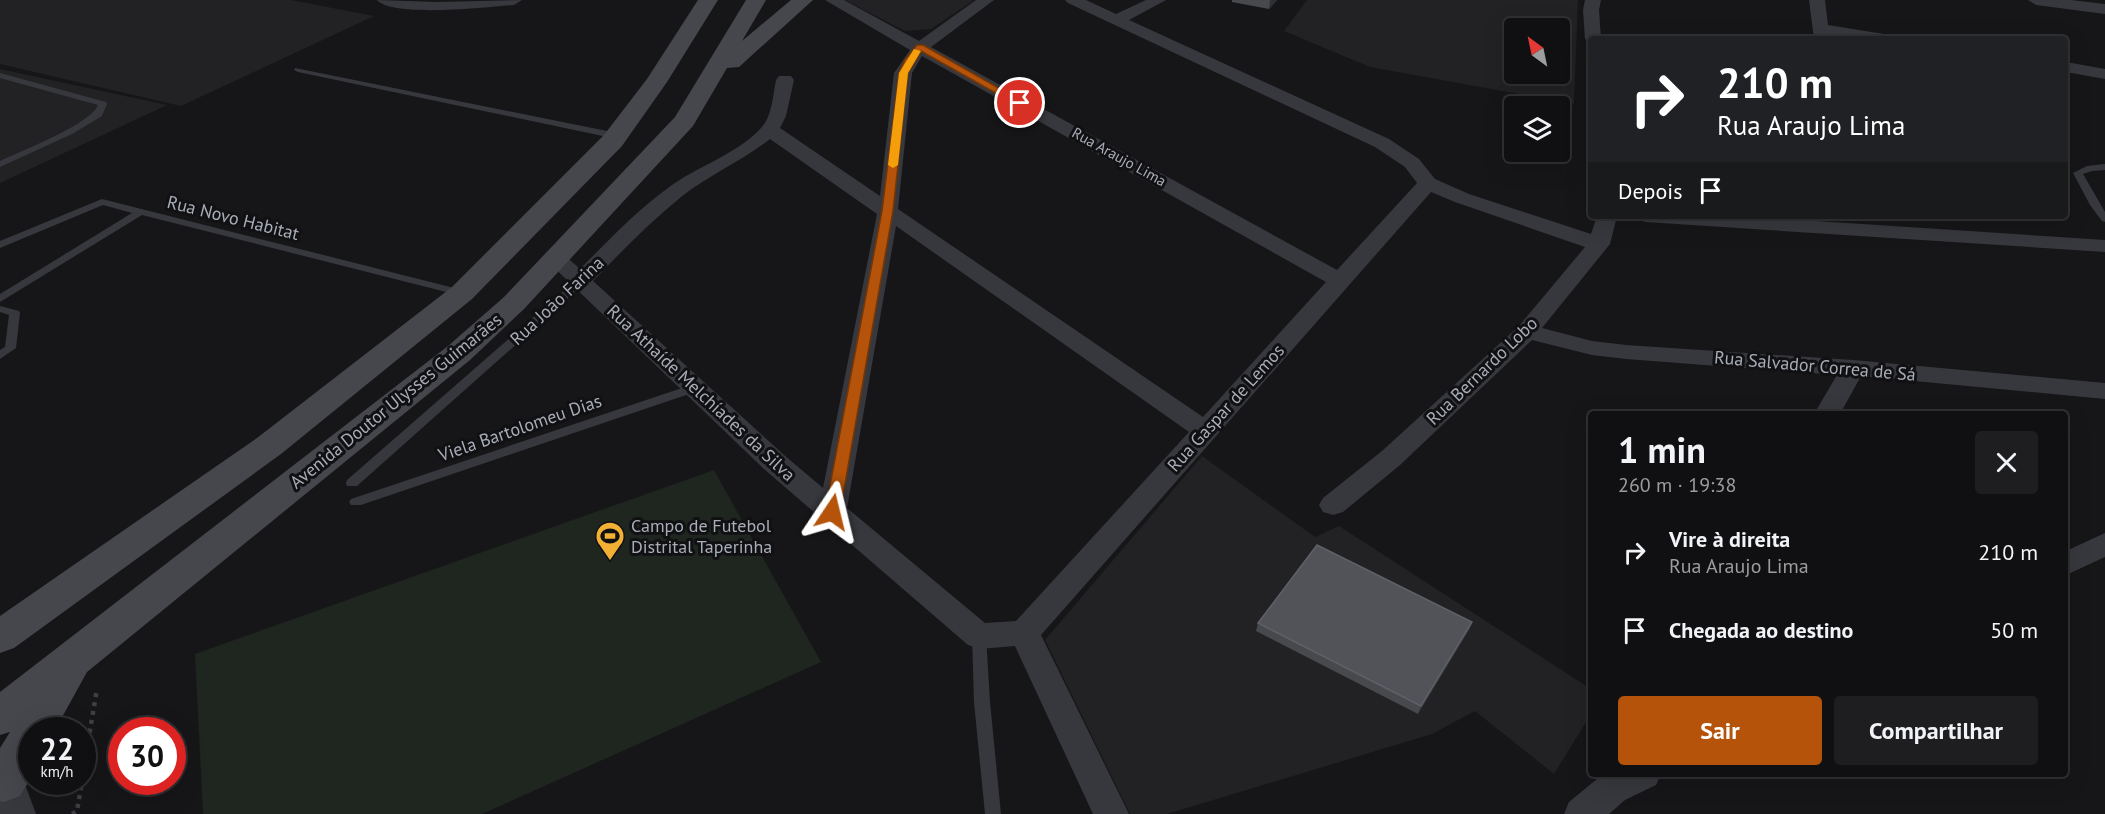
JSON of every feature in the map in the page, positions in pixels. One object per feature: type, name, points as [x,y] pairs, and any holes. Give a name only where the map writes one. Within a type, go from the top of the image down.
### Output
[{"type":"main road","points":[[0,637],[269,446],[462,293],[617,136],[651,92],[708,0]]},
{"type":"main road","name":"Avenida Doutor Ulysses Guimarães","points":[[0,717],[85,673],[459,353],[514,303],[568,270],[685,121],[756,0]]},
{"type":"main road","points":[[711,78],[803,0]]},
{"type":"main road","points":[[45,717],[85,673]]},
{"type":"main road","points":[[8,800],[18,772]]},
{"type":"street","points":[[385,0],[438,7],[514,0]]},
{"type":"street","name":"Rua Araujo Lima","points":[[833,0],[1341,281]]},
{"type":"street","points":[[832,512],[888,211],[903,73],[909,60],[920,47],[986,0]]},
{"type":"street","points":[[1073,0],[1382,143],[1412,163],[1428,183],[1462,198],[1599,244]]},
{"type":"street","points":[[1117,20],[1158,0]]},
{"type":"street","points":[[1593,0],[1591,10],[1593,36]]},
{"type":"street","points":[[1817,0],[1821,34],[1846,36]]},
{"type":"street","points":[[2036,0],[2105,9]]},
{"type":"street","points":[[2068,68],[2105,74]]},
{"type":"street","points":[[785,80],[777,116],[770,130],[1206,431]]},
{"type":"street","name":"Rua João Farina","points":[[568,270],[624,237],[675,192],[742,152],[770,130]]},
{"type":"street","name":"Rua Gaspar de Lemos","points":[[1024,633],[1428,183]]},
{"type":"street","name":"Rua Bernardo Lobo","points":[[1333,505],[1391,458],[1527,331],[1599,244],[1606,219]]},
{"type":"street","points":[[1693,219],[2105,246]]},
{"type":"street","name":"Rua Athaíde Melchíades da Silva","points":[[568,270],[774,462],[979,636]]},
{"type":"street","name":"Rua Salvador Correa de Sá","points":[[1527,331],[1592,348],[1626,352],[1852,368],[2105,392]]},
{"type":"street","points":[[1829,411],[1852,368]]},
{"type":"street","points":[[2068,563],[2105,544]]},
{"type":"street","points":[[979,636],[1024,633],[1111,814]]},
{"type":"street","points":[[1582,814],[1617,782],[1634,777]]},
{"type":"lane","points":[[298,70],[617,136]]},
{"type":"lane","points":[[0,75],[103,104],[99,114],[69,132],[0,164]]},
{"type":"lane","points":[[2105,167],[2090,168],[2078,173],[2105,219]]},
{"type":"lane","name":"Rua Novo Habitat","points":[[0,245],[102,202],[462,293]]},
{"type":"lane","points":[[0,299],[140,212]]},
{"type":"lane","name":"Rua João Farina","points":[[352,483],[568,270]]},
{"type":"lane","points":[[0,309],[15,313],[10,348],[0,355]]},
{"type":"lane","name":"Viela Bartolomeu Dias","points":[[356,502],[694,388]]},
{"type":"lane","points":[[979,636],[982,702],[993,814]]},
{"type":"path","points":[[84,717],[85,673]]},
{"type":"path","points":[[72,814],[77,811],[80,795]]},
{"type":"shaded area","points":[[0,0],[291,0],[374,16],[181,106],[0,64]]},
{"type":"shaded area","points":[[845,0],[974,0],[931,29],[905,31]]},
{"type":"shaded area","points":[[1307,0],[1578,0],[1574,104],[1570,103],[1570,96],[1530,96],[1370,67],[1284,31]]},
{"type":"shaded area","points":[[0,69],[167,105],[0,183]]},
{"type":"shaded area","points":[[1202,456],[1315,537],[1339,526],[1588,687],[1588,719],[1554,774],[1475,711],[1432,734],[1167,814],[1130,814],[1045,640]]},
{"type":"shaded area","name":"Campo de Futebol Distrital Taperinha","points":[[714,470],[821,662],[482,814],[203,814],[195,654]]},
{"type":"building","points":[[1317,545],[1472,622],[1421,706],[1258,623]]},
{"type":"slow traffic","points":[[893,165],[903,73],[909,60],[917,51]]},
{"type":"place","name":"Campo de Futebol Distrital Taperinha","points":[[610,562]]},
{"type":"route","points":[[832,512],[888,211],[903,73],[909,60],[920,47],[1020,103]]}]
